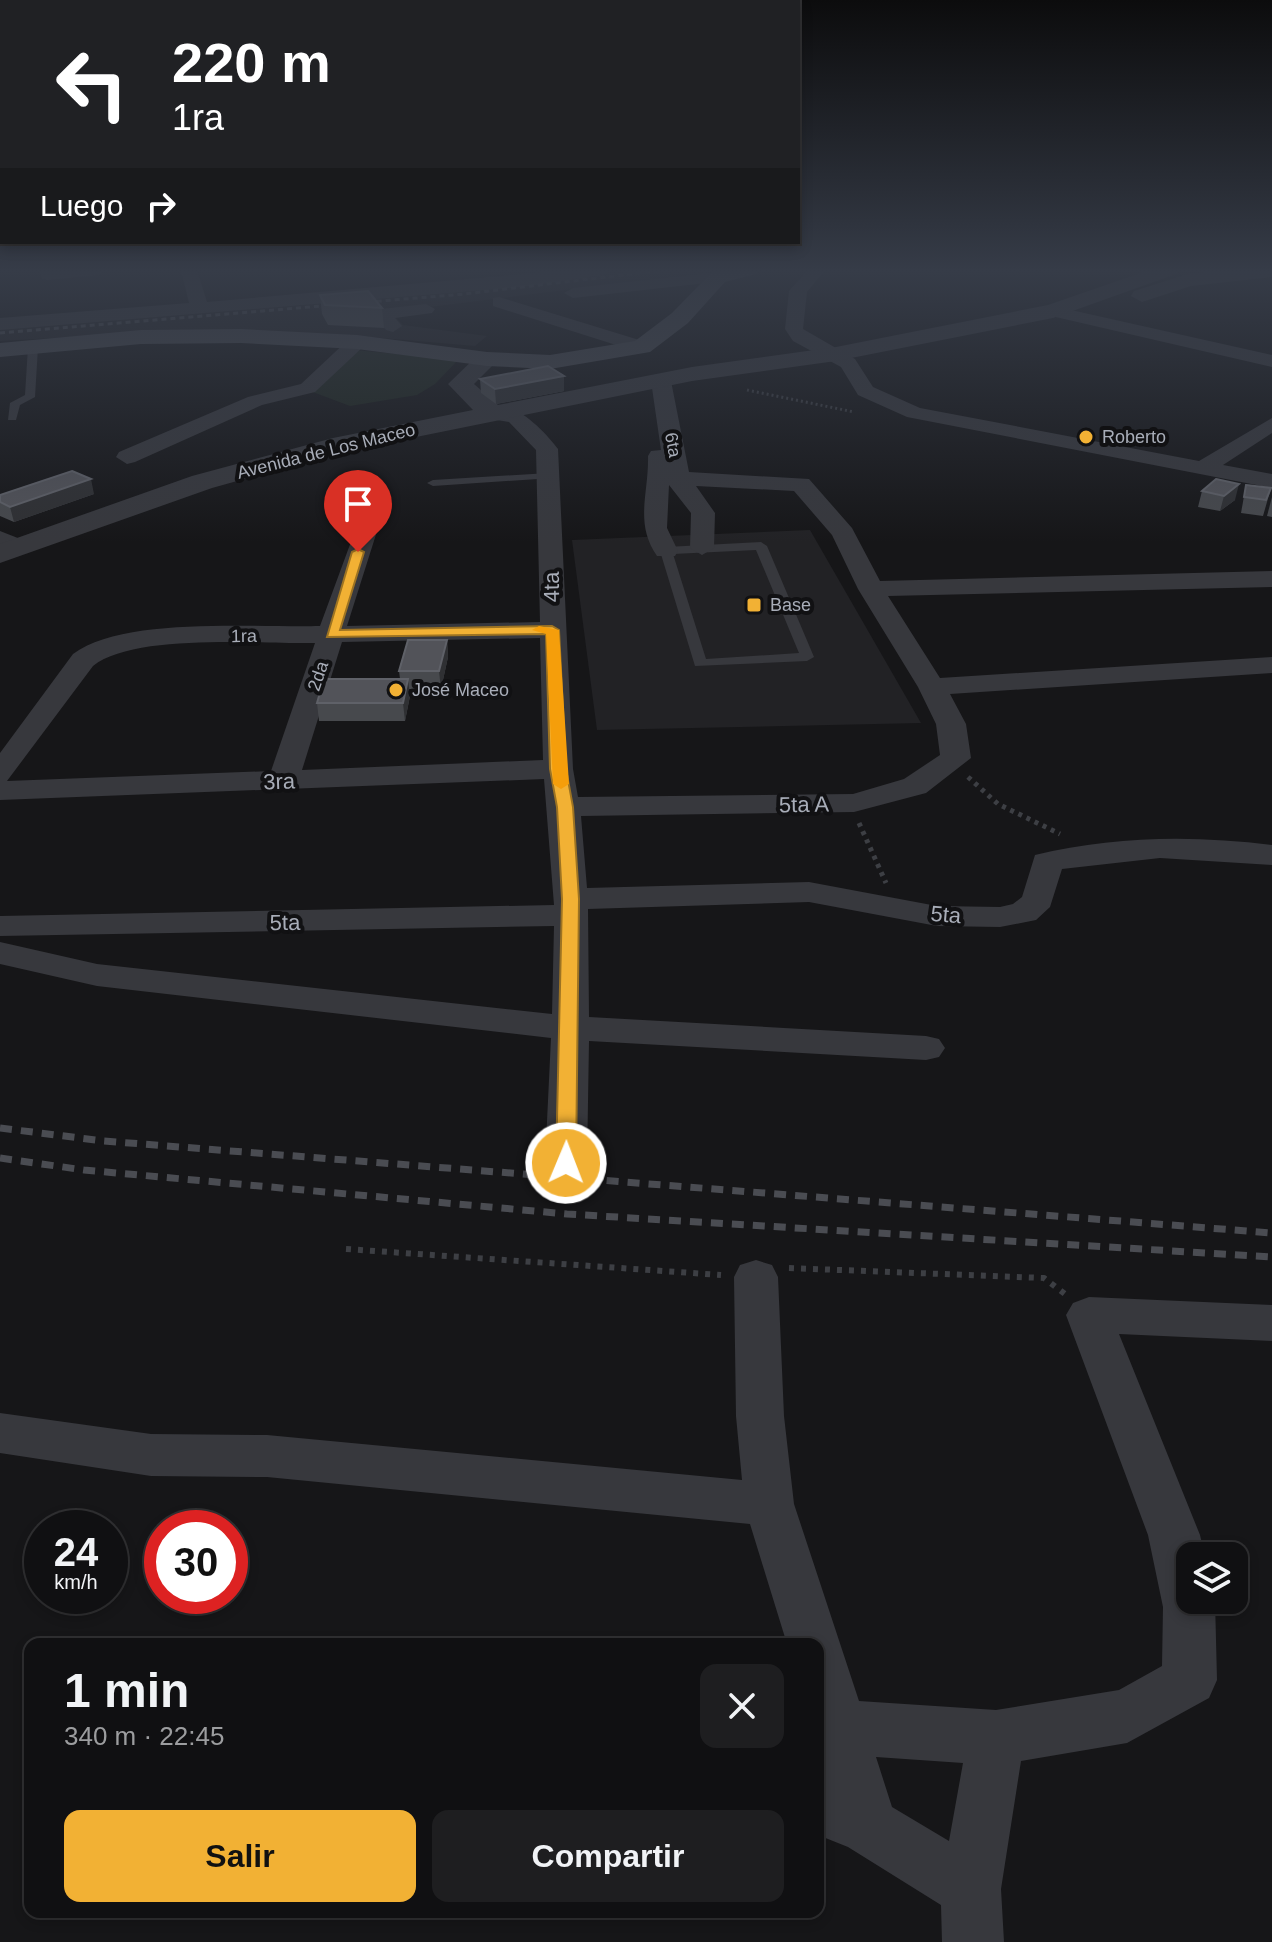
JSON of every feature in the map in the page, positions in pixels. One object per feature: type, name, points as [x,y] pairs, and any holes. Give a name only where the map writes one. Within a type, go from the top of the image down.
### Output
[{"type":"main road","points":[[521,361],[558,361]]},
{"type":"street","points":[[127,457],[255,401],[308,388],[337,361]]},
{"type":"street","name":"4ta","points":[[485,361],[460,384],[492,414],[515,416],[547,449],[558,769],[565,807],[570,907],[566,1163]]},
{"type":"street","points":[[685,361],[719,371]]},
{"type":"street","name":"Avenida de Los Maceo","points":[[6,547],[202,482],[333,446],[655,382],[719,371],[825,361]]},
{"type":"street","points":[[843,361],[865,391],[914,413],[1206,466],[1272,481]]},
{"type":"street","points":[[550,362],[655,382]]},
{"type":"street","name":"6ta","points":[[655,382],[670,478],[703,508],[706,534],[702,548]]},
{"type":"street","points":[[1206,466],[1272,424]]},
{"type":"street","points":[[670,478],[801,484],[843,533],[871,589],[932,687],[951,724],[956,758]]},
{"type":"street","name":"6ta","points":[[666,551],[654,536],[653,506],[670,478]]},
{"type":"street","name":"2da","points":[[283,781],[367,525]]},
{"type":"street","points":[[871,589],[1272,579]]},
{"type":"street","name":"1ra","points":[[0,774],[83,660],[97,649],[134,638],[552,630]]},
{"type":"street","points":[[932,687],[1272,665]]},
{"type":"street","name":"5ta A","points":[[565,807],[854,803],[915,786],[956,758]]},
{"type":"street","name":"3ra","points":[[0,791],[558,769]]},
{"type":"street","points":[[1098,851],[1201,847],[1272,855]]},
{"type":"street","name":"5ta","points":[[0,926],[570,907],[809,892],[937,916],[1000,917],[1024,913],[1038,900],[1047,862],[1098,851]]},
{"type":"street","points":[[0,953],[97,975],[568,1028],[926,1048]]},
{"type":"street","points":[[756,1277],[760,1416],[769,1504],[812,1638]]},
{"type":"street","points":[[841,1727],[996,1738],[1127,1716],[1189,1680],[1190,1607],[1174,1535],[1089,1315],[1272,1323]]},
{"type":"street","points":[[0,1433],[151,1455],[267,1456],[769,1504]]},
{"type":"street","points":[[824,1674],[841,1727],[843,1816],[972,1915],[996,1738]]},
{"type":"lane","points":[[12,418],[15,403],[30,397],[32,361]]},
{"type":"lane","points":[[433,483],[549,476]]},
{"type":"lane","points":[[761,546],[807,657],[700,663],[666,551],[761,546]]},
{"type":"path","points":[[956,758],[977,789],[1019,815],[1098,851]]},
{"type":"path","points":[[854,803],[866,844],[899,908]]},
{"type":"shaded area","points":[[343,361],[457,361],[435,384],[417,395],[350,406],[310,391]]},
{"type":"shaded area","points":[[810,530],[921,723],[597,730],[572,540]]},
{"type":"building","points":[[548,366],[564,376],[495,389],[480,379]]},
{"type":"building","points":[[72,471],[91,479],[10,507],[0,502],[0,495]]},
{"type":"building","points":[[1216,479],[1239,484],[1224,496],[1202,491]]},
{"type":"building","points":[[1246,485],[1271,488],[1266,500],[1244,497]]},
{"type":"building","points":[[408,640],[447,640],[439,671],[399,671]]},
{"type":"building","points":[[324,679],[408,679],[403,703],[317,703]]},
{"type":"railway","points":[[0,1128],[104,1141],[1272,1233]]},
{"type":"railway","points":[[0,1158],[84,1170],[567,1214],[1272,1257]]},
{"type":"slow traffic","points":[[539,630],[552,630],[561,784]]},
{"type":"place","name":"Roberto","points":[[1086,437]]},
{"type":"place","name":"Base","points":[[754,605]]},
{"type":"place","name":"José Maceo","points":[[396,690]]},
{"type":"route","points":[[358,552],[332,634],[552,630],[558,769],[565,807],[570,899],[566,1163]]}]
